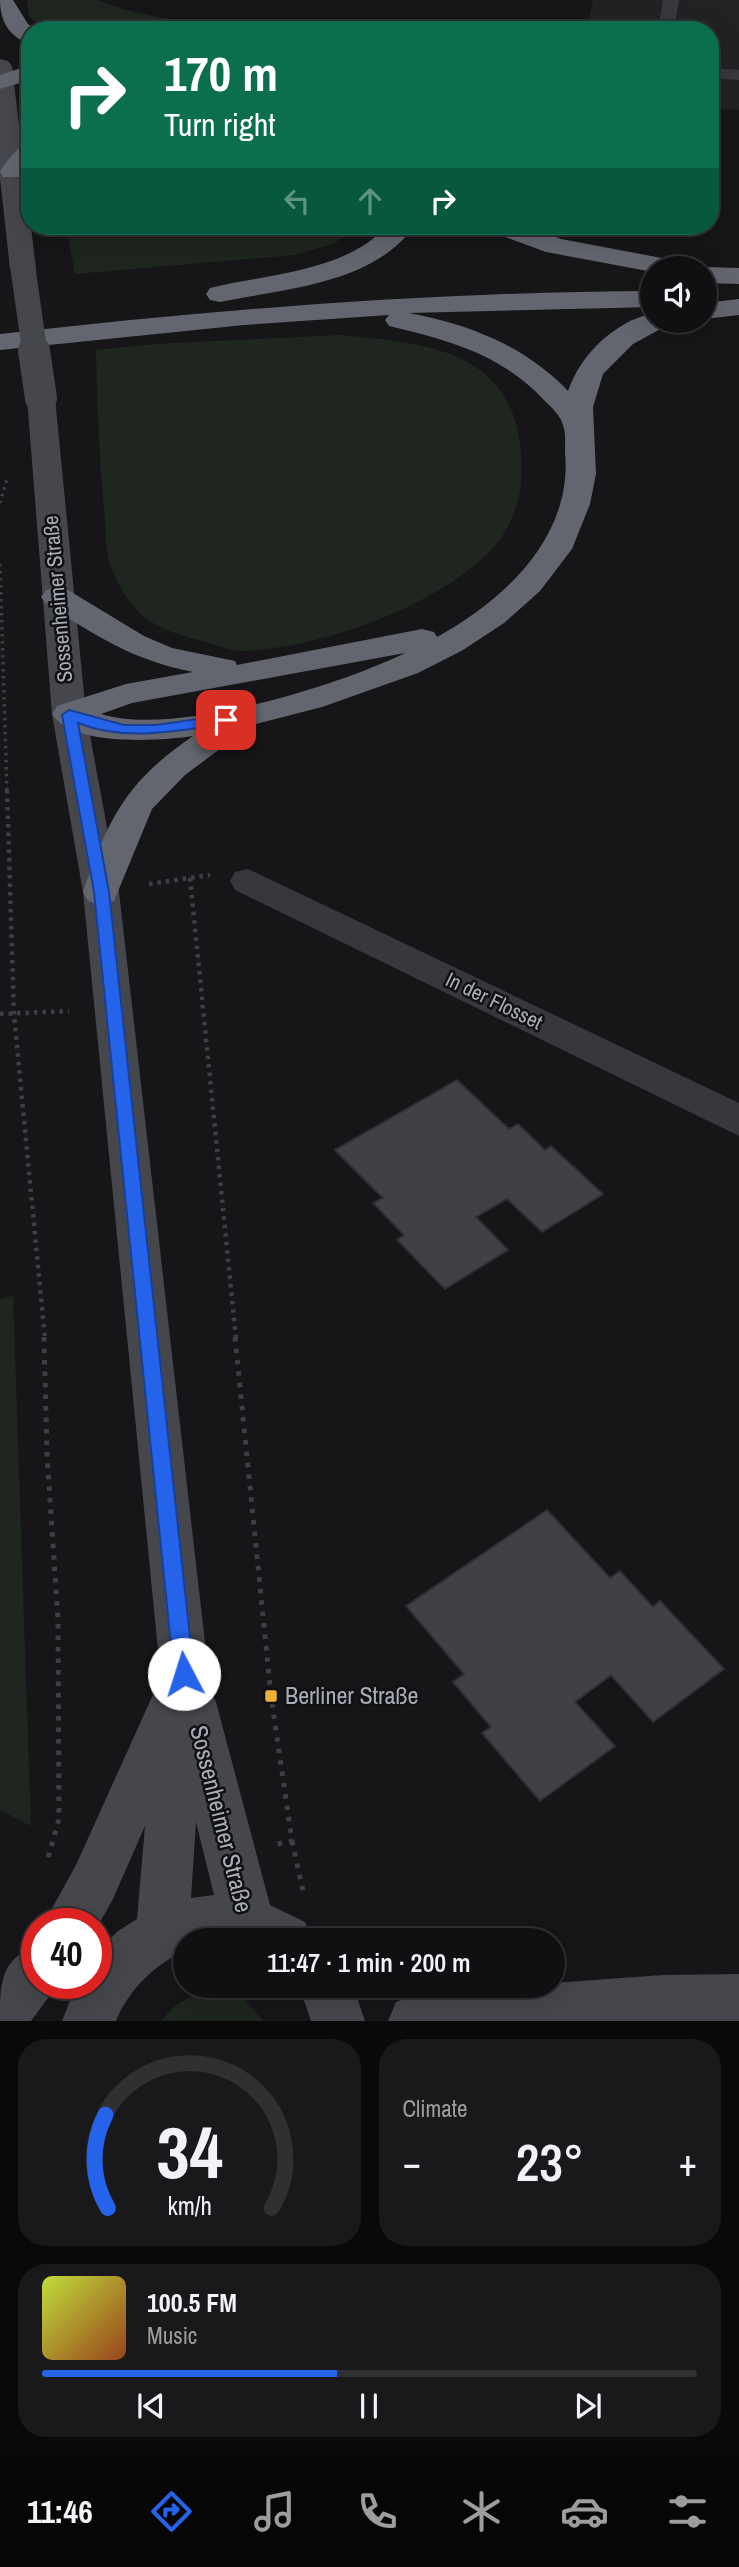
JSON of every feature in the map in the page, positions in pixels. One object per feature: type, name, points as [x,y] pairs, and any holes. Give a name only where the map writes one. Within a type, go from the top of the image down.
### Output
[{"type":"highway","points":[[2,0],[21,29]]},
{"type":"highway","points":[[1,74],[21,73]]},
{"type":"highway","points":[[12,172],[21,161]]},
{"type":"highway","points":[[219,294],[338,265],[385,243],[393,235]]},
{"type":"highway","points":[[525,235],[555,246],[640,262]]},
{"type":"highway","points":[[0,318],[219,294],[433,281],[640,275]]},
{"type":"highway","points":[[0,342],[299,311],[435,303],[640,299]]},
{"type":"highway","points":[[717,299],[739,300]]},
{"type":"highway","points":[[717,310],[739,307]]},
{"type":"highway","points":[[299,311],[409,321],[474,338],[513,359],[558,393],[578,425]]},
{"type":"highway","points":[[69,715],[94,724],[124,730],[187,726],[245,716],[337,692],[397,670],[454,641],[517,595],[541,570],[570,522],[581,472],[578,425],[583,385],[602,356],[630,332],[640,327]]},
{"type":"highway","points":[[57,597],[132,643],[163,656],[242,673]]},
{"type":"highway","points":[[69,715],[126,694],[387,648],[484,620]]},
{"type":"highway","points":[[101,892],[122,833],[141,800],[166,775],[245,716]]},
{"type":"street","name":"Sossenheimer Straße","points":[[1,74],[41,398],[69,715],[101,892],[184,1674],[162,1932]]},
{"type":"street","name":"In der Flosset","points":[[248,881],[739,1121]]},
{"type":"street","name":"Sossenheimer Straße","points":[[184,1674],[266,1928]]},
{"type":"street","points":[[79,1908],[94,1883],[184,1674]]},
{"type":"street","name":"Sossenheimer Straße","points":[[173,1928],[190,1922],[219,1919],[252,1928]]},
{"type":"street","name":"Sossenheimer Straße","points":[[89,2021],[100,1992],[127,1957],[162,1932],[173,1928]]},
{"type":"street","points":[[0,2013],[21,1992]]},
{"type":"street","points":[[330,1998],[338,2021]]},
{"type":"street","points":[[415,2021],[663,2002],[739,2001]]},
{"type":"lane","points":[[668,21],[671,0]]},
{"type":"lane","points":[[719,74],[739,75]]},
{"type":"path","points":[[0,564],[14,1014],[44,1315],[47,1455],[58,1619],[59,1819],[45,1868]]},
{"type":"path","points":[[101,892],[213,874],[248,881]]},
{"type":"path","points":[[190,878],[264,1623]]},
{"type":"path","points":[[0,1014],[114,1008]]},
{"type":"shaded area","points":[[27,0],[97,0],[174,21],[34,21],[29,16]]},
{"type":"shaded area","points":[[593,0],[739,0],[739,110],[719,109],[719,21],[588,21]]},
{"type":"shaded area","points":[[68,235],[345,235],[334,244],[294,255],[75,274]]},
{"type":"shaded area","points":[[338,335],[401,342],[458,357],[481,371],[500,391],[514,417],[522,464],[518,499],[505,532],[476,564],[448,585],[416,603],[382,618],[311,641],[276,648],[239,651],[175,633],[149,621],[125,595],[112,571],[108,555],[96,350],[155,344]]},
{"type":"shaded area","points":[[13,1296],[31,1826],[0,1810],[0,1299]]},
{"type":"shaded area","points":[[189,1998],[243,1998],[264,2021],[162,2021],[181,2002]]},
{"type":"building","points":[[457,1080],[509,1129],[518,1124],[545,1150],[551,1146],[603,1194],[542,1232],[507,1199],[476,1217],[508,1250],[445,1289],[397,1240],[404,1235],[373,1203],[383,1198],[335,1150]]},
{"type":"building","points":[[547,1510],[610,1578],[620,1571],[653,1607],[660,1601],[724,1669],[653,1722],[611,1675],[575,1702],[615,1746],[540,1801],[482,1733],[491,1727],[453,1682],[464,1674],[406,1606]]},
{"type":"place","name":"Berliner Straße","points":[[271,1696]]},
{"type":"route","points":[[184,1674],[101,892],[69,715],[94,724],[124,730],[156,730],[226,720]]}]
